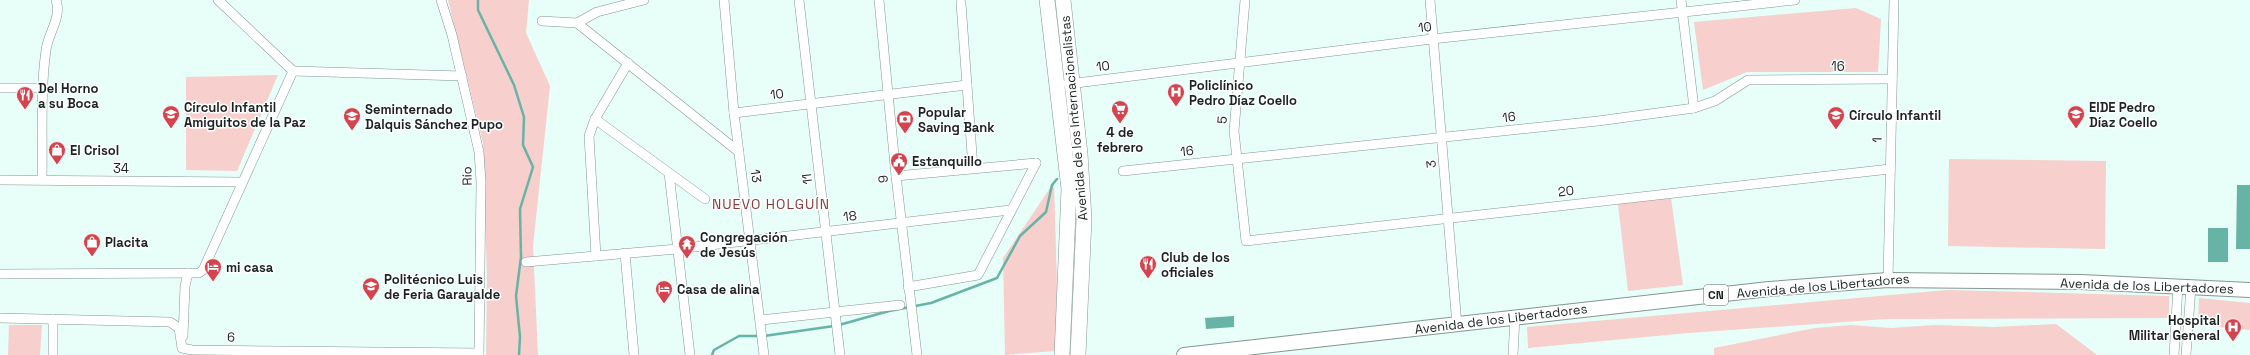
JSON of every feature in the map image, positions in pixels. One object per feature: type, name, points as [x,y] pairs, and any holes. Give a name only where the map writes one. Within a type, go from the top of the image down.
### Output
[{"type":"highway","name":"Avenida de los Internacionalistas","points":[[1047,0],[1069,189],[1062,355]]},
{"type":"highway","name":"Avenida de los Internacionalistas","points":[[1063,0],[1081,160],[1084,219],[1078,355]]},
{"type":"main road","name":"Avenida de los Libertadores","points":[[1184,355],[1769,289],[1914,278],[2184,286],[2250,290]]},
{"type":"street","points":[[42,180],[46,49],[56,20],[58,5],[56,0]]},
{"type":"street","points":[[218,0],[293,71],[462,76]]},
{"type":"street","name":"Río","points":[[441,0],[462,76],[479,161],[479,354]]},
{"type":"street","points":[[542,21],[577,23],[597,12],[644,0]]},
{"type":"street","name":"13","points":[[724,0],[734,113],[752,240],[764,355]]},
{"type":"street","name":"11","points":[[799,0],[840,355]]},
{"type":"street","name":"9","points":[[879,0],[901,223],[917,355]]},
{"type":"street","name":"5","points":[[1246,0],[1234,131],[1246,241]]},
{"type":"street","name":"3","points":[[1430,0],[1432,39],[1450,220],[1457,325]]},
{"type":"street","points":[[1681,0],[1694,108]]},
{"type":"street","name":"10","points":[[1057,85],[1241,61],[1432,39],[1795,0]]},
{"type":"street","name":"1","points":[[1888,280],[1894,0]]},
{"type":"street","points":[[961,4],[973,168]]},
{"type":"street","points":[[577,23],[739,152]]},
{"type":"street","points":[[596,256],[588,142],[595,119],[628,63]]},
{"type":"street","points":[[0,274],[199,274],[203,270],[293,71]]},
{"type":"street","name":"16","points":[[1123,171],[1694,108],[1715,101],[1748,80],[1892,79]]},
{"type":"street","name":"10","points":[[734,113],[967,85]]},
{"type":"street","points":[[0,88],[44,88]]},
{"type":"street","points":[[595,119],[668,173],[705,198]]},
{"type":"street","points":[[896,176],[1036,163],[1010,210],[979,273],[975,277],[908,287]]},
{"type":"street","name":"20","points":[[1246,241],[1450,220],[1622,197],[1890,169]]},
{"type":"street","points":[[668,173],[690,355]]},
{"type":"street","name":"34","points":[[0,180],[242,182]]},
{"type":"street","name":"18","points":[[526,262],[677,249],[1010,210]]},
{"type":"street","points":[[624,253],[634,355]]},
{"type":"street","points":[[182,348],[185,286],[188,274]]},
{"type":"street","points":[[2174,355],[2184,286]]},
{"type":"street","points":[[2184,286],[2186,355]]},
{"type":"street","points":[[761,320],[900,305]]},
{"type":"street","points":[[1514,355],[1516,317]]},
{"type":"street","points":[[0,318],[170,322],[178,328],[182,348]]},
{"type":"street","points":[[53,319],[53,355]]},
{"type":"street","name":"6","points":[[182,348],[192,350],[479,354]]},
{"type":"shaded area","points":[[448,0],[529,0],[526,33],[550,86],[533,246],[538,355],[486,355],[487,279],[483,143]]},
{"type":"shaded area","points":[[1856,8],[1881,19],[1878,72],[1747,72],[1703,90],[1694,22]]},
{"type":"shaded area","points":[[278,75],[237,171],[186,170],[186,77]]},
{"type":"shaded area","points":[[1949,159],[2106,161],[2105,249],[1948,246]]},
{"type":"shaded area","points":[[1054,182],[1057,287],[1055,351],[1005,355],[1003,258]]},
{"type":"shaded area","points":[[2237,185],[2250,185],[2250,249],[2236,249]]},
{"type":"shaded area","points":[[1671,198],[1683,285],[1628,291],[1618,204]]},
{"type":"shaded area","points":[[2208,228],[2228,228],[2228,262],[2208,262]]},
{"type":"shaded area","points":[[1947,290],[2169,296],[2169,318],[1886,319],[1688,333],[1528,348],[1527,327]]},
{"type":"shaded area","points":[[2199,298],[2250,303],[2250,330],[2198,325]]},
{"type":"shaded area","points":[[1234,316],[1234,327],[1206,329],[1205,318]]},
{"type":"shaded area","points":[[2056,324],[2097,355],[1714,355],[1714,348],[1815,328],[1851,325],[1891,328],[1935,325],[1994,327]]},
{"type":"shaded area","points":[[9,325],[42,325],[40,355],[8,355]]},
{"type":"waterway","points":[[478,0],[478,10],[514,85],[524,117],[523,145],[533,167],[520,209],[521,257],[516,296],[520,337],[519,355]]},
{"type":"waterway","points":[[839,325],[889,311],[931,303],[997,278],[1020,236],[1046,212],[1052,185],[1057,179]]},
{"type":"waterway","points":[[764,336],[834,326]]},
{"type":"waterway","points":[[712,355],[714,350],[739,336],[759,336]]},
{"type":"place","name":"Policlínico Pedro Díaz Coello","points":[[1176,107]]},
{"type":"place","name":"Del Horno a su Boca","points":[[25,110]]},
{"type":"place","name":"4 de febrero","points":[[1120,124]]},
{"type":"place","name":"Círculo Infantil Amiguitos de la Paz","points":[[171,129]]},
{"type":"place","name":"EIDE Pedro Díaz Coello","points":[[2076,129]]},
{"type":"place","name":"Círculo Infantil","points":[[1836,130]]},
{"type":"place","name":"Seminternado Dalquis Sánchez Pupo","points":[[352,131]]},
{"type":"place","name":"Popular Saving Bank","points":[[905,134]]},
{"type":"place","name":"El Crisol","points":[[57,165]]},
{"type":"place","name":"Estanquillo","points":[[899,176]]},
{"type":"place","name":"Placita","points":[[92,257]]},
{"type":"place","name":"Congregación de Jesús","points":[[687,259]]},
{"type":"place","name":"Club de los oficiales","points":[[1148,279]]},
{"type":"place","name":"mi casa","points":[[213,282]]},
{"type":"place","name":"Politécnico Luis de Feria Garayalde","points":[[371,301]]},
{"type":"place","name":"Casa de alina","points":[[664,304]]},
{"type":"place","name":"Hospital Militar General","points":[[2233,342]]},
{"type":"district","name":"NUEVO HOLGUÍN","points":[[771,204]]}]
